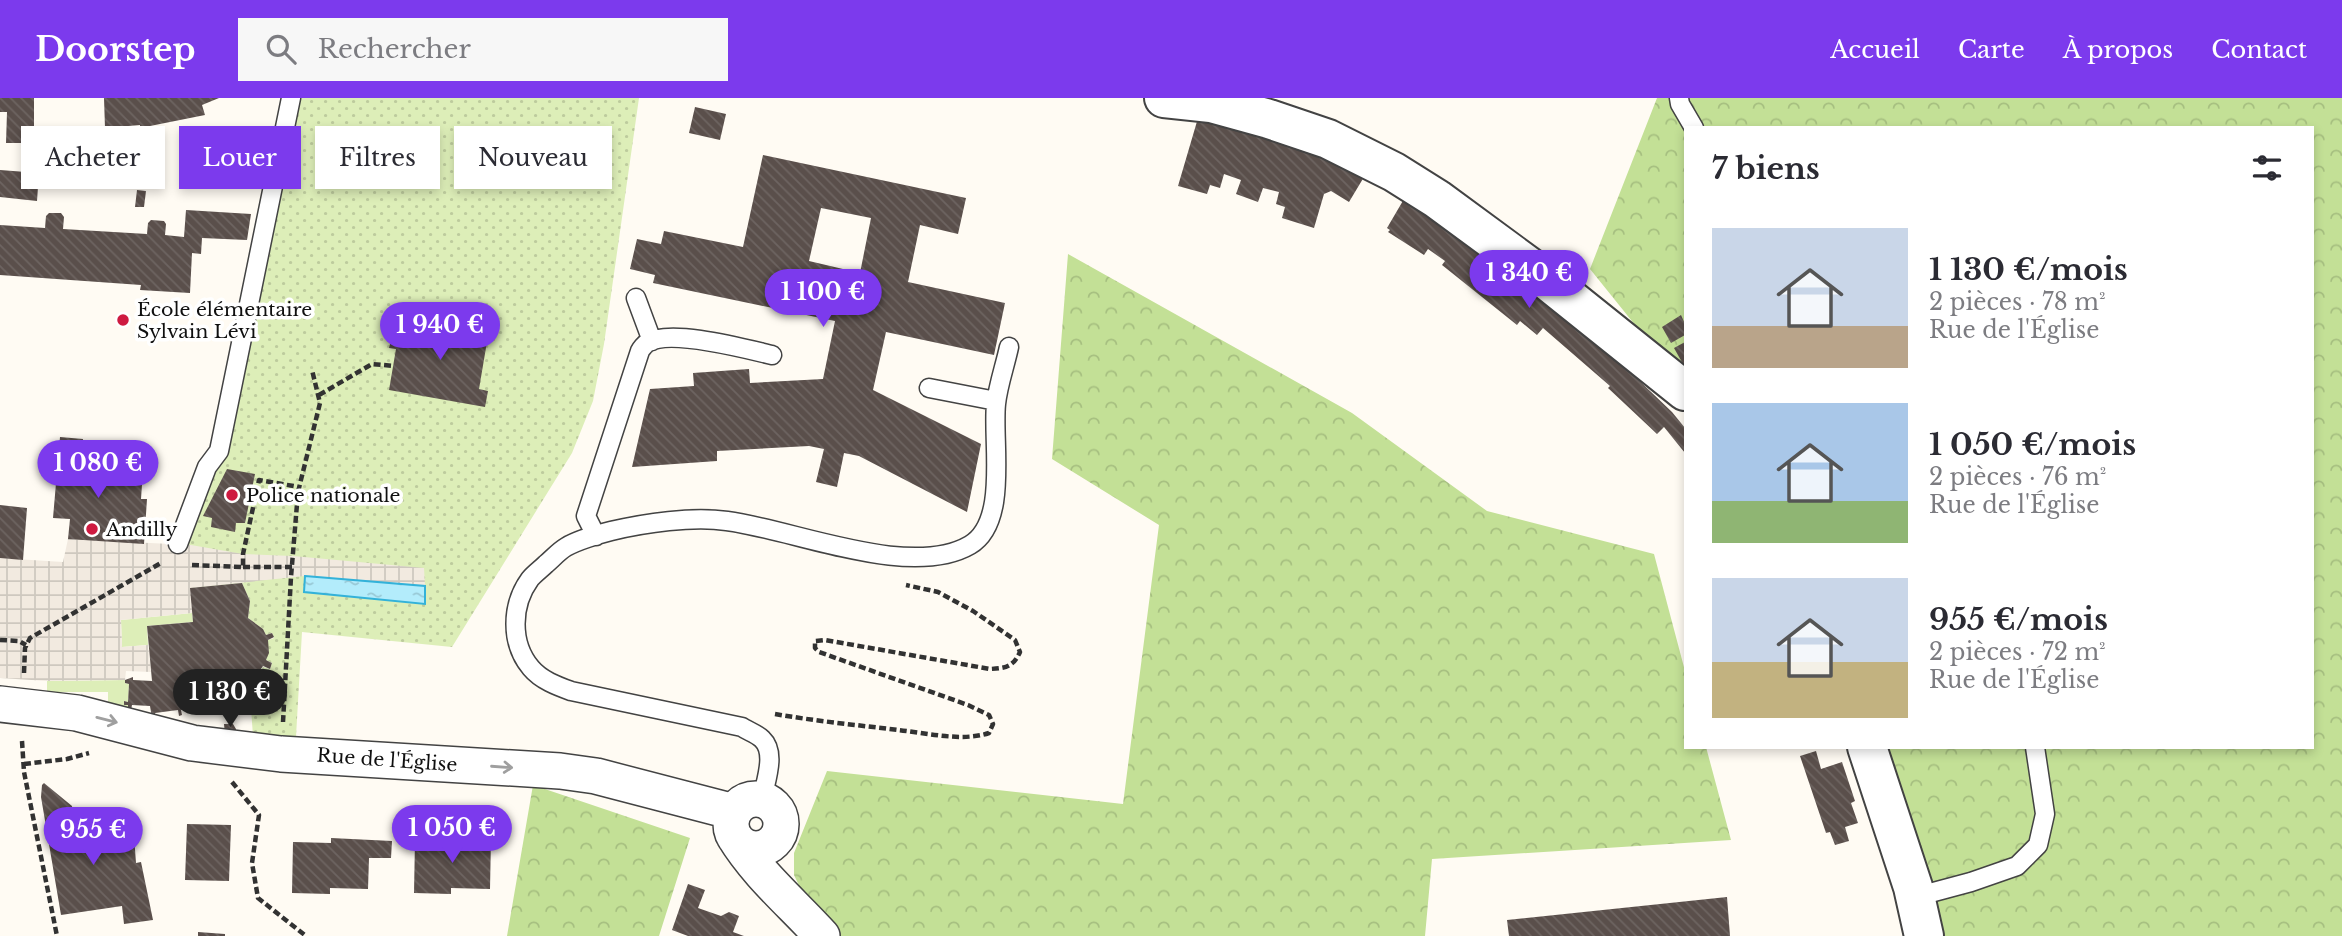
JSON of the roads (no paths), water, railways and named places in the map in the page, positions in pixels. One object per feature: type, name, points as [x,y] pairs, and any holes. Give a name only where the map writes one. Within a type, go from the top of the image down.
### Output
[{"type":"street","points":[[1164,98],[1211,103],[1269,119],[1328,139],[1394,172],[1437,199],[1539,274],[1684,390]]},
{"type":"street","name":"Rue de l'Église","points":[[21,707],[77,713],[192,743],[229,748],[281,754],[560,771],[596,776],[743,816],[739,842],[754,849],[769,845],[779,832]]},
{"type":"street","points":[[1868,749],[1915,897],[1924,936]]},
{"type":"street","points":[[785,896],[778,870],[779,816],[769,803],[743,816],[759,873],[785,896],[822,936]]},
{"type":"lane","points":[[178,544],[207,467],[219,451],[291,98]]},
{"type":"lane","points":[[1679,98],[1693,126]]},
{"type":"lane","points":[[636,298],[652,341]]},
{"type":"lane","points":[[596,536],[586,516],[640,351],[646,343],[659,338],[697,339],[772,355]]},
{"type":"lane","points":[[743,816],[770,759],[769,749],[762,738],[742,727],[571,691],[551,684],[531,669],[519,648],[515,625],[520,601],[531,579],[565,547],[610,531],[676,521],[726,521],[874,553],[906,557],[947,554],[972,544],[989,524],[995,496],[996,401],[1009,347]]},
{"type":"lane","points":[[929,388],[996,401]]},
{"type":"lane","points":[[1915,897],[1970,883],[2017,866],[2038,845],[2045,814],[2035,749]]},
{"type":"water","points":[[305,576],[425,586],[425,604],[304,592]]},
{"type":"place","name":"École élémentaire Sylvain Lévi","points":[[123,320]]},
{"type":"place","name":"Police nationale","points":[[232,495]]},
{"type":"place","name":"Andilly","points":[[92,529]]}]
